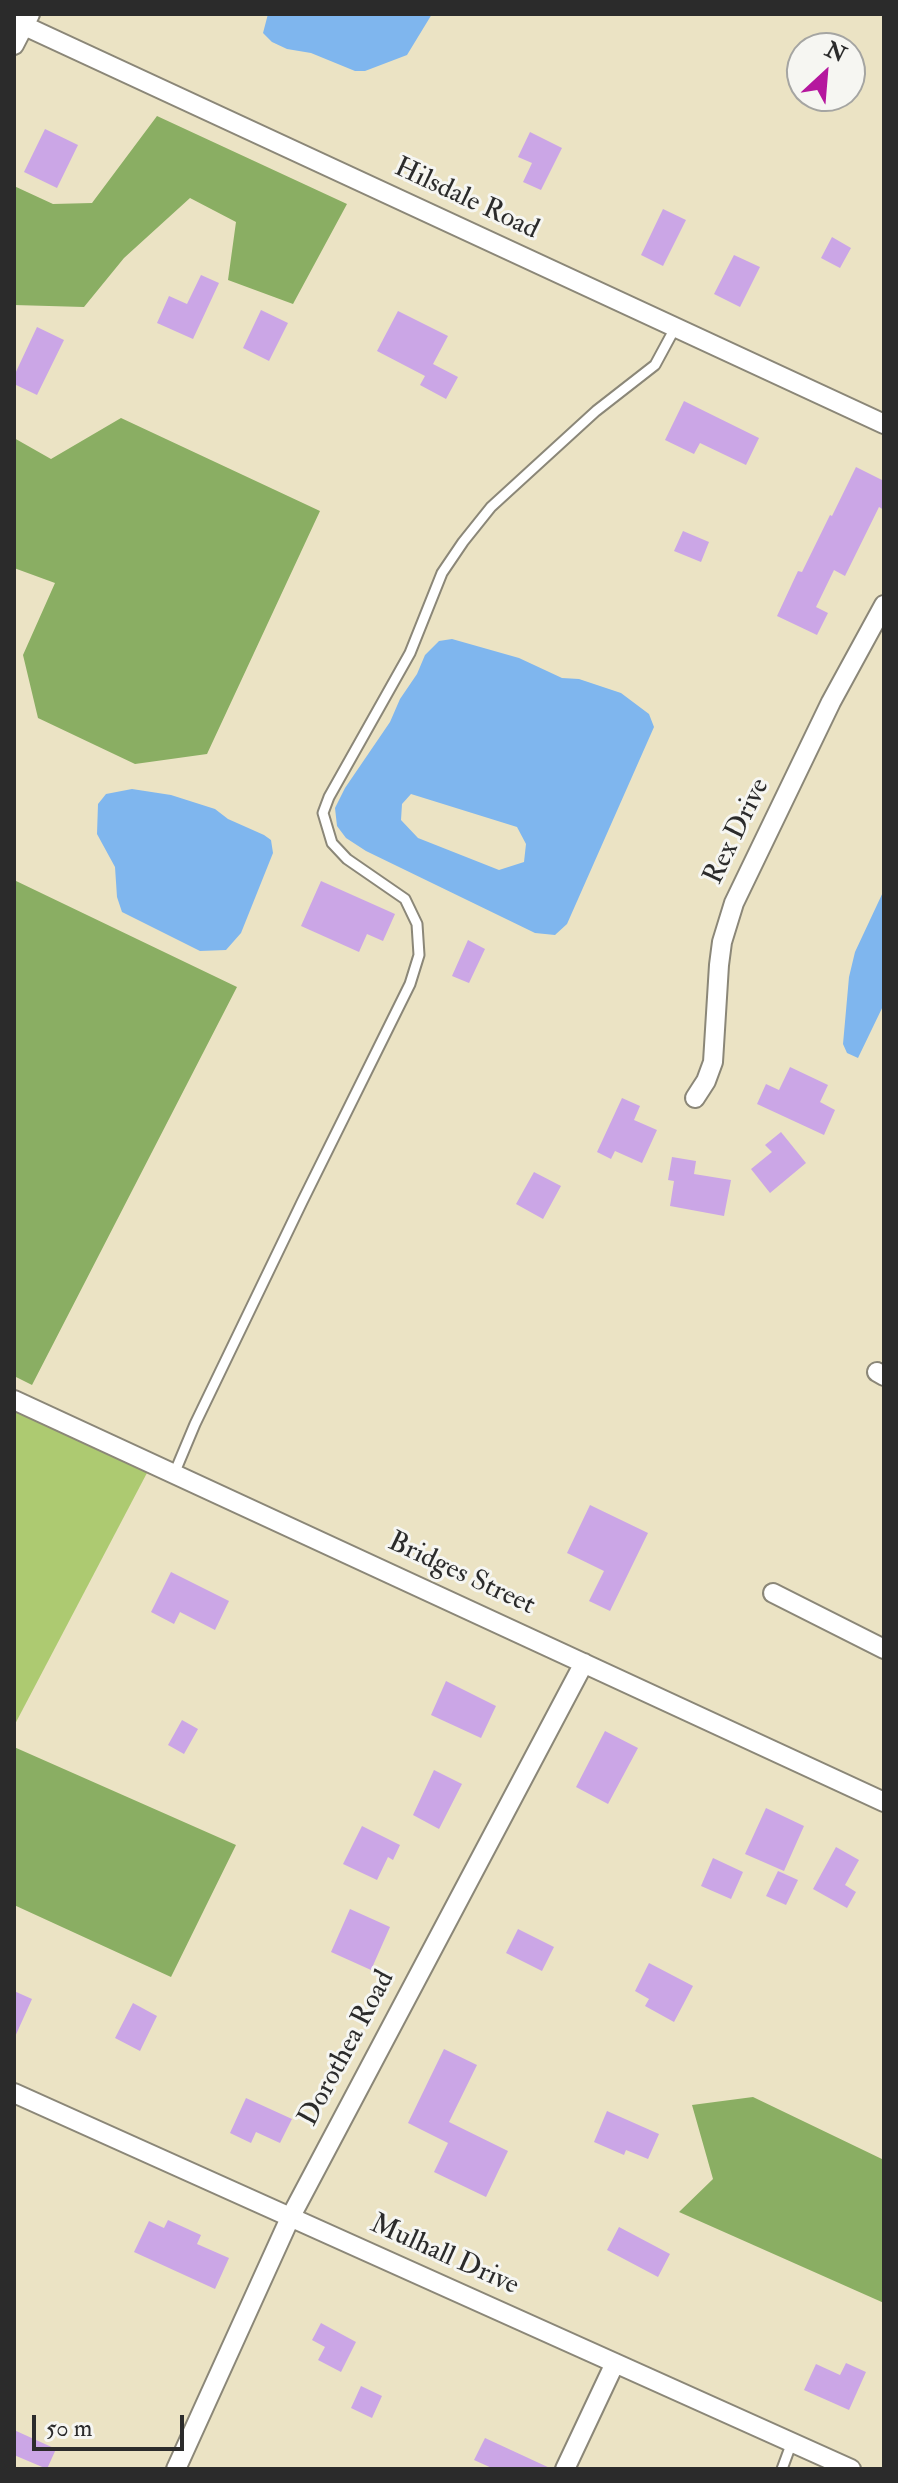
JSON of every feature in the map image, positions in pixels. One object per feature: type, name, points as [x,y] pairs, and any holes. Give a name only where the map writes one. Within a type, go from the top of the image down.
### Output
[{"type":"street","points":[[14,45],[22,20]]},
{"type":"street","name":"Hilsdale Road","points":[[22,20],[884,424]]},
{"type":"street","name":"Rex Drive","points":[[695,1098],[713,1062],[722,942],[734,903],[831,702],[884,605]]},
{"type":"street","name":"Bridges Street","points":[[14,1400],[884,1802]]},
{"type":"street","points":[[773,1593],[883,1645]]},
{"type":"street","name":"Dorothea Road","points":[[176,2469],[290,2218],[584,1663]]},
{"type":"street","name":"Mulhall Drive","points":[[14,2093],[851,2469]]},
{"type":"street","points":[[565,2469],[615,2363]]},
{"type":"lane","points":[[174,1474],[302,1202],[410,984],[419,955],[417,924],[405,899],[347,859],[332,843],[323,813],[329,797],[410,653],[442,573],[463,542],[491,507],[560,443],[655,365],[675,328]]},
{"type":"lane","points":[[782,2469],[792,2442]]},
{"type":"green space","points":[[157,116],[347,204],[293,304],[228,280],[236,222],[190,198],[124,258],[84,307],[14,305],[14,186],[53,204],[92,203]]},
{"type":"green space","points":[[121,418],[320,511],[207,754],[135,764],[38,718],[23,655],[55,583],[14,568],[14,438],[51,459]]},
{"type":"green space","points":[[14,880],[237,987],[32,1385],[14,1376]]},
{"type":"green space","points":[[14,1409],[148,1471],[14,1726]]},
{"type":"green space","points":[[14,1747],[236,1845],[171,1977],[14,1905]]},
{"type":"green space","points":[[753,2097],[884,2160],[884,2303],[679,2212],[713,2179],[692,2105]]},
{"type":"water","points":[[268,14],[432,14],[407,55],[365,71],[355,71],[311,53],[287,49],[272,42],[263,33]]},
{"type":"water","points":[[452,639],[519,658],[562,678],[579,679],[621,693],[649,714],[654,727],[567,924],[555,935],[535,933],[366,851],[346,838],[337,826],[335,808],[345,788],[390,722],[425,655],[439,641]],"holes":[[[411,794],[517,827],[526,844],[524,862],[499,870],[418,838],[401,820],[402,804]]]},
{"type":"water","points":[[132,789],[171,795],[215,809],[228,819],[271,840],[273,853],[241,933],[226,950],[200,951],[122,912],[117,897],[115,867],[97,834],[98,804],[106,794]]},
{"type":"water","points":[[884,890],[884,1004],[858,1058],[847,1053],[843,1044],[849,977],[855,952]]},
{"type":"building","points":[[45,129],[78,145],[57,188],[24,172]]},
{"type":"building","points":[[530,132],[562,148],[541,190],[523,182],[532,163],[518,157]]},
{"type":"building","points":[[663,209],[686,220],[663,266],[641,255]]},
{"type":"building","points":[[832,237],[851,248],[840,268],[821,258]]},
{"type":"building","points":[[734,255],[760,267],[740,307],[714,294]]},
{"type":"building","points":[[201,275],[219,283],[193,339],[157,323],[169,296],[187,304]]},
{"type":"building","points":[[261,310],[288,323],[269,361],[243,348]]},
{"type":"building","points":[[398,311],[448,336],[433,364],[458,377],[446,399],[420,385],[425,376],[377,351]]},
{"type":"building","points":[[37,327],[64,340],[37,395],[14,384],[14,376]]},
{"type":"building","points":[[684,401],[759,438],[746,465],[700,443],[694,454],[665,440]]},
{"type":"building","points":[[856,467],[884,481],[884,510],[879,507],[845,576],[834,570],[816,607],[828,613],[817,635],[777,616],[798,571],[802,572]]},
{"type":"building","points":[[683,531],[709,542],[701,562],[674,551]]},
{"type":"building","points":[[321,881],[395,914],[383,941],[367,934],[359,952],[301,926]]},
{"type":"building","points":[[468,940],[485,949],[469,983],[452,976]]},
{"type":"building","points":[[790,1067],[828,1085],[820,1102],[835,1110],[824,1135],[757,1104],[766,1084],[779,1090]]},
{"type":"building","points":[[622,1098],[640,1106],[634,1120],[657,1130],[642,1163],[615,1151],[611,1159],[597,1152]]},
{"type":"building","points":[[781,1132],[806,1163],[770,1193],[751,1169],[772,1152],[765,1145]]},
{"type":"building","points":[[672,1157],[696,1161],[694,1174],[731,1180],[724,1216],[670,1206],[674,1181],[668,1180]]},
{"type":"building","points":[[534,1172],[561,1186],[543,1219],[516,1204]]},
{"type":"building","points":[[590,1505],[648,1533],[610,1611],[589,1601],[604,1571],[567,1553]]},
{"type":"building","points":[[171,1572],[229,1601],[215,1630],[180,1612],[174,1624],[151,1612]]},
{"type":"building","points":[[446,1681],[496,1706],[481,1738],[431,1715]]},
{"type":"building","points":[[182,1720],[198,1729],[184,1754],[168,1745]]},
{"type":"building","points":[[605,1731],[638,1748],[608,1804],[576,1787]]},
{"type":"building","points":[[434,1770],[462,1784],[439,1829],[413,1815]]},
{"type":"building","points":[[766,1808],[804,1826],[784,1871],[745,1854]]},
{"type":"building","points":[[362,1826],[400,1845],[393,1860],[388,1857],[377,1880],[343,1864]]},
{"type":"building","points":[[836,1847],[859,1860],[845,1885],[856,1892],[847,1908],[813,1889]]},
{"type":"building","points":[[713,1858],[743,1872],[731,1899],[701,1886]]},
{"type":"building","points":[[778,1871],[798,1880],[786,1905],[766,1896]]},
{"type":"building","points":[[350,1909],[390,1927],[371,1970],[331,1952]]},
{"type":"building","points":[[518,1929],[554,1947],[542,1971],[506,1953]]},
{"type":"building","points":[[649,1963],[693,1986],[674,2022],[645,2006],[649,1999],[635,1991]]},
{"type":"building","points":[[14,1991],[32,1999],[14,2039]]},
{"type":"building","points":[[133,2003],[157,2016],[140,2051],[115,2038]]},
{"type":"building","points":[[444,2049],[477,2065],[449,2122],[508,2151],[486,2197],[434,2172],[448,2143],[408,2123]]},
{"type":"building","points":[[246,2098],[292,2119],[280,2143],[256,2132],[251,2143],[230,2133]]},
{"type":"building","points":[[607,2111],[659,2134],[648,2159],[626,2150],[624,2155],[594,2142]]},
{"type":"building","points":[[168,2220],[201,2235],[197,2244],[229,2258],[215,2289],[134,2252],[149,2221],[164,2228]]},
{"type":"building","points":[[619,2227],[670,2254],[658,2277],[607,2250]]},
{"type":"building","points":[[321,2323],[356,2342],[341,2372],[318,2360],[325,2347],[312,2340]]},
{"type":"building","points":[[846,2363],[866,2372],[849,2410],[804,2390],[816,2364],[840,2375]]},
{"type":"building","points":[[361,2386],[382,2396],[372,2418],[351,2408]]},
{"type":"building","points":[[14,2430],[56,2449],[47,2469],[14,2455]]},
{"type":"building","points":[[485,2438],[552,2469],[494,2469],[474,2460]]}]
